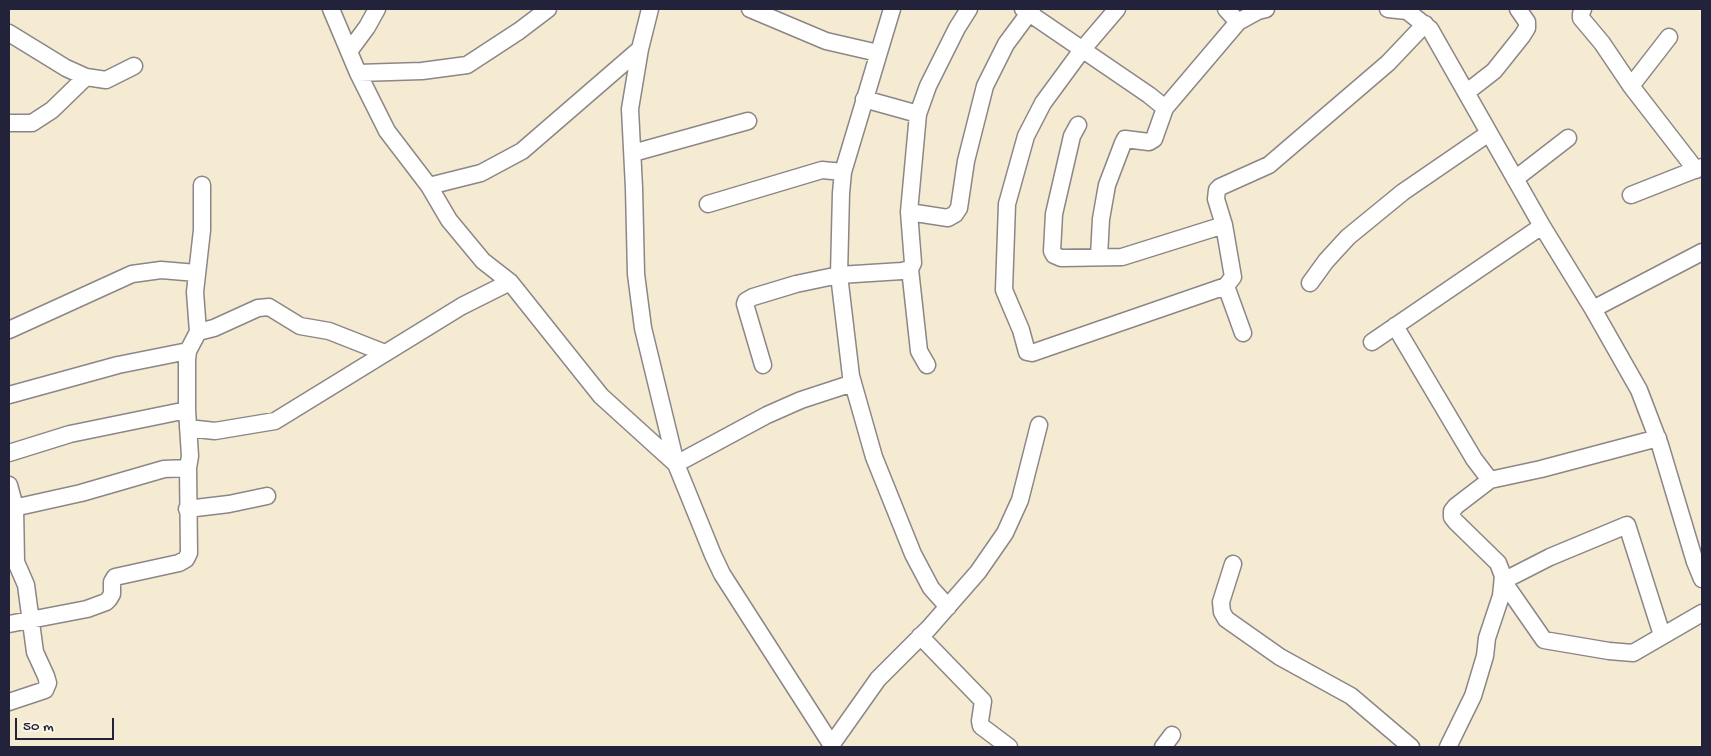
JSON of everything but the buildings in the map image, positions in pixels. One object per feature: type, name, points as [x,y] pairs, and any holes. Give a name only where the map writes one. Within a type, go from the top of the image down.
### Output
[{"type":"street","points":[[331,9],[358,72],[387,131],[429,186],[449,220],[483,261],[510,282],[601,396],[676,464]]},
{"type":"street","points":[[350,50],[378,9]]},
{"type":"street","points":[[358,72],[422,71],[467,65],[519,31],[548,9]]},
{"type":"street","points":[[650,9],[640,49],[630,109],[636,274],[643,328],[676,464],[722,574],[832,746],[878,679],[948,607],[978,572],[1012,520],[1020,500],[1039,425]]},
{"type":"street","points":[[750,9],[782,15],[826,42],[878,53]]},
{"type":"street","points":[[892,9],[843,172],[839,275],[853,383],[874,457],[913,554],[931,588],[948,607]]},
{"type":"street","points":[[928,365],[919,351],[910,269],[913,263],[909,212],[918,114],[932,78],[956,28],[969,9]]},
{"type":"street","points":[[1117,9],[1082,50],[1043,103],[1026,136],[1007,204],[1004,290],[1021,330],[1027,352],[1032,353],[1226,286],[1233,276],[1224,224],[1215,194],[1220,187],[1269,165],[1388,63],[1425,24]]},
{"type":"street","points":[[1226,9],[1238,22]]},
{"type":"street","points":[[1099,256],[1101,219],[1107,185],[1125,139],[1149,142],[1154,138],[1165,108],[1238,22],[1258,11],[1266,9]]},
{"type":"street","points":[[1388,9],[1407,10],[1430,29],[1542,226],[1593,309],[1639,390],[1658,438],[1695,562],[1702,579]]},
{"type":"street","points":[[1467,92],[1494,71],[1527,28],[1527,22],[1518,9]]},
{"type":"street","points":[[1583,9],[1582,18],[1602,43],[1631,86],[1699,168],[1631,195]]},
{"type":"street","points":[[909,212],[948,218],[955,214],[959,208],[966,161],[985,86],[1006,44],[1028,10],[1082,50],[1150,95],[1165,108]]},
{"type":"street","points":[[9,33],[66,68],[86,77],[106,80],[134,66]]},
{"type":"street","points":[[1631,86],[1669,38]]},
{"type":"street","points":[[429,186],[482,173],[522,151],[640,49]]},
{"type":"street","points":[[9,123],[32,123],[52,110],[86,77]]},
{"type":"street","points":[[864,99],[918,114]]},
{"type":"street","points":[[633,153],[748,121]]},
{"type":"street","points":[[1078,125],[1072,136],[1054,214],[1052,251],[1054,255],[1061,258],[1122,257],[1224,224]]},
{"type":"street","points":[[1310,283],[1326,261],[1348,237],[1403,192],[1489,133]]},
{"type":"street","points":[[1516,179],[1568,138]]},
{"type":"street","points":[[708,204],[822,170],[843,172]]},
{"type":"street","points":[[9,624],[87,609],[106,602],[112,594],[114,577],[179,563],[186,559],[189,553],[187,509],[190,456],[187,410],[188,350],[198,332],[195,292],[202,230],[202,186]]},
{"type":"street","points":[[1372,342],[1542,226]]},
{"type":"street","points":[[1593,309],[1702,252]]},
{"type":"street","points":[[763,365],[745,304],[746,301],[753,297],[796,284],[839,275],[910,269]]},
{"type":"street","points":[[9,330],[132,274],[161,270],[197,273]]},
{"type":"street","points":[[188,428],[214,431],[275,421],[462,306],[510,282]]},
{"type":"street","points":[[1226,286],[1243,333]]},
{"type":"street","points":[[198,332],[214,328],[258,308],[269,307],[300,326],[329,331],[385,353]]},
{"type":"street","points":[[1395,326],[1474,459],[1490,480]]},
{"type":"street","points":[[9,396],[118,365],[188,350]]},
{"type":"street","points":[[676,464],[767,415],[801,400],[853,383]]},
{"type":"street","points":[[9,452],[70,434],[187,410]]},
{"type":"street","points":[[1448,747],[1473,696],[1485,656],[1487,638],[1501,596],[1503,581],[1498,563],[1452,517],[1452,511],[1490,480],[1541,469],[1658,438]]},
{"type":"street","points":[[12,508],[81,493],[164,470],[188,468]]},
{"type":"street","points":[[9,485],[12,508],[13,563],[26,585],[35,652],[48,683],[45,690],[9,702]]},
{"type":"street","points":[[187,509],[229,504],[267,496]]},
{"type":"street","points":[[1503,581],[1550,557],[1627,525],[1662,635]]},
{"type":"street","points":[[1233,564],[1221,602],[1222,612],[1226,619],[1280,657],[1351,696],[1410,747]]},
{"type":"street","points":[[1503,581],[1544,640],[1609,651],[1633,653],[1702,613]]},
{"type":"street","points":[[920,636],[983,701],[981,726],[1009,747]]}]
